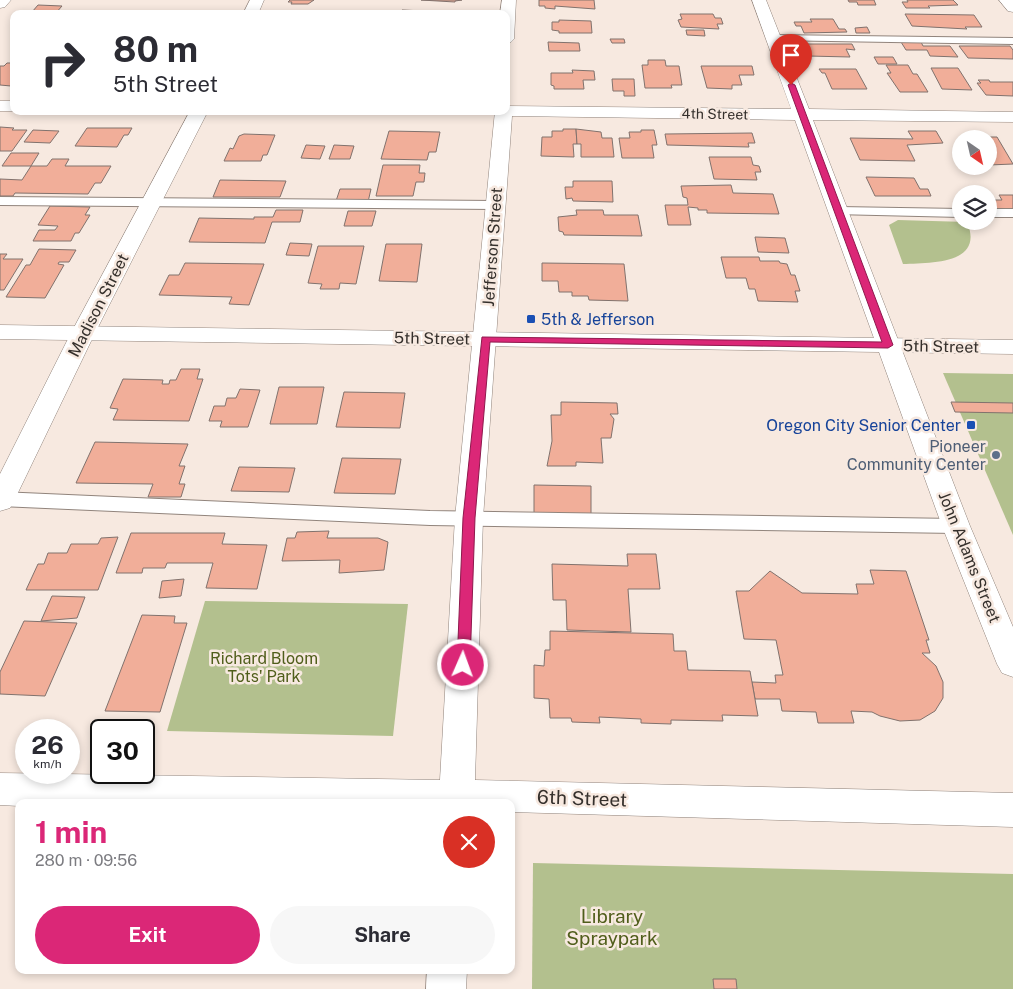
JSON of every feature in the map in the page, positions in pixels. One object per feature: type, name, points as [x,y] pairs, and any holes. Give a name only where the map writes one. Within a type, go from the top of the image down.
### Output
[{"type":"street","points":[[0,4],[4,0]]},
{"type":"street","name":"John Adams Street","points":[[759,0],[956,526],[1013,664]]},
{"type":"street","points":[[1006,0],[1013,8]]},
{"type":"street","name":"4th Street","points":[[510,111],[1013,118]]},
{"type":"street","name":"Madison Street","points":[[0,500],[83,333],[197,115]]},
{"type":"street","name":"Jefferson Street","points":[[458,799],[469,518],[486,339],[495,206],[505,115]]},
{"type":"street","name":"5th Street","points":[[0,332],[1013,346]]},
{"type":"street","name":"6th Street","points":[[0,789],[416,799]]},
{"type":"street","name":"6th Street","points":[[473,799],[519,796],[1013,810]]},
{"type":"street","points":[[446,989],[447,974]]},
{"type":"lane","points":[[773,38],[1013,41]]},
{"type":"lane","points":[[0,201],[495,206]]},
{"type":"lane","points":[[839,211],[952,213]]},
{"type":"lane","points":[[997,213],[1013,213]]},
{"type":"lane","points":[[0,500],[469,518],[956,526]]},
{"type":"green space","points":[[898,220],[952,222],[952,230],[969,230],[971,236],[969,246],[962,253],[952,258],[927,263],[903,264],[889,225]]},
{"type":"green space","name":"Pioneer Community Center","points":[[943,373],[1013,374],[1013,535]]},
{"type":"green space","name":"Richard Bloom Tots' Park","points":[[205,601],[408,604],[393,736],[167,731]]},
{"type":"green space","name":"Library Spraypark","points":[[533,863],[1013,874],[1013,989],[532,989]]},
{"type":"building","points":[[290,0],[314,0],[308,4],[291,4],[292,2],[288,2]]},
{"type":"building","points":[[421,0],[462,0],[455,2]]},
{"type":"building","points":[[539,0],[594,0],[595,9],[555,6],[555,9],[545,8],[545,6],[539,6]]},
{"type":"building","points":[[848,0],[874,0],[876,5],[858,5],[857,2],[849,2]]},
{"type":"building","points":[[907,0],[953,0],[958,5],[906,8],[902,2],[908,2]]},
{"type":"building","points":[[38,5],[62,6],[58,10],[34,10]]},
{"type":"building","points":[[680,14],[713,14],[715,18],[721,18],[723,24],[717,24],[719,29],[681,27],[678,20],[682,19]]},
{"type":"building","points":[[905,14],[974,15],[982,27],[965,27],[967,29],[912,26]]},
{"type":"building","points":[[810,19],[833,19],[839,29],[845,29],[847,32],[804,33],[801,26],[796,26],[794,22],[812,22]]},
{"type":"building","points":[[559,20],[591,21],[592,33],[559,33],[559,31],[552,30],[552,22],[559,22]]},
{"type":"building","points":[[867,27],[870,33],[856,33],[855,28]]},
{"type":"building","points":[[686,30],[704,30],[705,36],[687,35]]},
{"type":"building","points":[[610,39],[624,39],[625,43],[612,43]]},
{"type":"building","points":[[548,42],[579,43],[580,51],[549,51]]},
{"type":"building","points":[[901,42],[921,42],[923,46],[950,46],[958,57],[930,56],[927,50],[906,50]]},
{"type":"building","points":[[802,44],[852,44],[855,50],[846,49],[850,57],[808,56]]},
{"type":"building","points":[[959,46],[1010,46],[1013,50],[1013,59],[968,58]]},
{"type":"building","points":[[874,57],[893,57],[897,64],[878,64]]},
{"type":"building","points":[[648,60],[665,60],[666,66],[679,66],[682,85],[671,85],[672,88],[645,88],[642,65],[648,65]]},
{"type":"building","points":[[10,63],[10,86],[0,85],[0,66]]},
{"type":"building","points":[[886,65],[908,65],[913,74],[917,74],[928,92],[900,92],[887,73],[891,73]]},
{"type":"building","points":[[701,66],[752,66],[754,75],[739,75],[742,85],[732,85],[732,89],[707,88]]},
{"type":"building","points":[[931,68],[958,68],[972,90],[942,89]]},
{"type":"building","points":[[819,69],[856,69],[867,89],[832,89],[825,73],[822,73]]},
{"type":"building","points":[[572,70],[594,71],[595,80],[583,80],[584,89],[554,89],[554,86],[551,85],[551,73],[573,73]]},
{"type":"building","points":[[612,79],[634,79],[635,96],[624,96],[624,91],[613,91]]},
{"type":"building","points":[[978,80],[1013,82],[1013,96],[986,95],[977,83],[981,83]]},
{"type":"building","points":[[0,127],[14,128],[12,130],[27,130],[12,151],[0,151]]},
{"type":"building","points":[[87,128],[132,128],[128,135],[124,135],[117,147],[75,146]]},
{"type":"building","points":[[563,129],[576,129],[577,144],[573,144],[574,157],[541,156],[542,137],[552,137],[552,131],[563,131]]},
{"type":"building","points":[[576,129],[601,132],[602,138],[612,138],[614,157],[581,157],[581,144],[577,144]]},
{"type":"building","points":[[33,130],[59,131],[50,143],[24,142]]},
{"type":"building","points":[[641,130],[654,130],[657,145],[652,145],[654,158],[622,158],[619,138],[630,138],[629,132],[641,132]]},
{"type":"building","points":[[389,131],[440,132],[436,152],[429,152],[427,160],[381,159]]},
{"type":"building","points":[[908,131],[936,131],[943,143],[907,145],[915,161],[860,160],[850,138],[913,139]]},
{"type":"building","points":[[752,133],[755,143],[748,143],[749,147],[667,145],[665,134]]},
{"type":"building","points":[[244,134],[275,135],[267,155],[263,155],[261,161],[224,161],[230,148],[233,149],[239,136]]},
{"type":"building","points":[[998,139],[1013,164],[998,165]]},
{"type":"building","points":[[306,145],[325,146],[320,159],[301,158]]},
{"type":"building","points":[[334,145],[354,146],[350,159],[329,159]]},
{"type":"building","points":[[11,153],[39,153],[31,166],[2,166]]},
{"type":"building","points":[[709,157],[751,157],[753,165],[759,166],[761,172],[755,172],[757,180],[714,179]]},
{"type":"building","points":[[52,159],[69,159],[65,166],[111,166],[101,183],[95,183],[88,194],[15,193],[13,196],[0,196],[0,179],[22,180],[31,166],[47,166]]},
{"type":"building","points":[[383,165],[420,165],[419,173],[425,173],[424,182],[416,182],[413,196],[376,196]]},
{"type":"building","points":[[866,177],[914,178],[920,189],[928,189],[931,196],[875,196]]},
{"type":"building","points":[[220,180],[286,181],[280,197],[213,197]]},
{"type":"building","points":[[573,181],[612,181],[613,202],[573,201],[572,198],[566,199],[565,187],[573,187]]},
{"type":"building","points":[[731,185],[733,193],[773,194],[779,214],[707,213],[707,210],[688,207],[691,225],[668,225],[665,205],[688,205],[687,198],[683,197],[681,186]]},
{"type":"building","points":[[340,189],[371,189],[368,202],[336,201]]},
{"type":"building","points":[[999,195],[1013,195],[1013,213],[997,213],[997,200],[1002,200]]},
{"type":"building","points":[[50,206],[90,207],[85,215],[90,215],[79,233],[75,233],[71,241],[33,241],[39,230],[55,230],[58,226],[38,225]]},
{"type":"building","points":[[276,210],[303,210],[300,222],[272,222],[265,243],[189,242],[199,218],[254,219],[254,217],[273,217]]},
{"type":"building","points":[[576,210],[603,210],[604,215],[638,215],[642,236],[564,235],[563,232],[559,231],[558,217],[577,215]]},
{"type":"building","points":[[348,211],[376,211],[372,226],[344,226]]},
{"type":"building","points":[[755,237],[785,238],[789,253],[758,252]]},
{"type":"building","points":[[290,243],[312,244],[309,256],[286,255]]},
{"type":"building","points":[[386,244],[422,244],[417,282],[379,281]]},
{"type":"building","points":[[318,246],[364,246],[356,284],[340,283],[339,289],[320,289],[322,284],[308,283]]},
{"type":"building","points":[[39,249],[76,250],[69,262],[59,262],[58,264],[64,265],[45,298],[6,297],[26,265],[30,265]]},
{"type":"building","points":[[0,254],[7,254],[3,259],[23,259],[4,290],[0,290]]},
{"type":"building","points":[[721,257],[759,257],[760,261],[779,261],[780,263],[787,264],[791,275],[795,275],[800,291],[795,291],[798,302],[758,301],[755,289],[749,289],[746,278],[726,278]]},
{"type":"building","points":[[185,263],[264,264],[249,305],[229,304],[232,297],[159,295],[169,275],[179,275]]},
{"type":"building","points":[[542,263],[624,264],[628,301],[589,300],[588,296],[572,296],[572,292],[559,292],[558,281],[542,281]]},
{"type":"building","points":[[181,369],[200,369],[197,379],[203,379],[189,421],[113,420],[118,409],[110,408],[123,379],[163,380],[162,384],[169,384],[170,380],[176,380]]},
{"type":"building","points":[[279,387],[324,387],[317,424],[270,424]]},
{"type":"building","points":[[240,389],[260,390],[248,427],[220,427],[222,421],[209,421],[214,406],[225,406],[227,398],[236,398]]},
{"type":"building","points":[[344,392],[405,393],[400,428],[336,427]]},
{"type":"building","points":[[561,402],[617,403],[618,414],[610,414],[614,419],[611,438],[601,438],[603,463],[576,462],[576,466],[547,466],[552,441],[551,415],[561,415]]},
{"type":"building","points":[[951,402],[1013,403],[1013,413],[955,412]]},
{"type":"building","points":[[95,442],[188,444],[179,466],[185,466],[179,484],[185,484],[181,497],[148,497],[153,484],[76,483]]},
{"type":"building","points":[[342,458],[401,459],[395,494],[334,493]]},
{"type":"building","points":[[239,467],[295,468],[289,492],[231,491]]},
{"type":"building","points":[[534,485],[591,486],[591,517],[534,515]]},
{"type":"building","points":[[329,531],[327,538],[378,538],[388,542],[384,570],[339,573],[340,560],[282,561],[287,538],[295,538],[297,532]]},
{"type":"building","points":[[131,533],[225,533],[222,544],[267,545],[257,589],[206,588],[213,563],[167,563],[165,568],[143,568],[142,573],[116,573]]},
{"type":"building","points":[[118,537],[98,590],[26,590],[38,564],[44,564],[48,553],[67,553],[71,544],[98,544],[101,538]]},
{"type":"building","points":[[627,554],[656,554],[660,589],[628,589],[631,632],[567,630],[566,600],[553,600],[552,564],[628,566]]},
{"type":"building","points":[[870,570],[906,571],[929,640],[926,640],[930,653],[922,653],[936,666],[943,682],[943,698],[935,711],[920,720],[900,721],[872,712],[851,711],[854,723],[818,723],[816,712],[782,711],[780,699],[755,699],[752,682],[776,683],[775,675],[783,675],[776,640],[744,639],[736,591],[749,591],[770,571],[802,593],[858,594],[856,584],[874,584]]},
{"type":"building","points":[[184,579],[181,596],[159,598],[162,581]]},
{"type":"building","points":[[52,596],[85,597],[77,618],[41,621]]},
{"type":"building","points":[[142,615],[175,616],[174,623],[187,623],[160,712],[105,711]]},
{"type":"building","points":[[24,621],[77,623],[45,696],[0,694],[0,672]]},
{"type":"building","points":[[550,631],[673,634],[674,651],[686,651],[688,670],[750,671],[758,716],[722,715],[723,721],[671,720],[671,724],[641,723],[641,719],[599,717],[600,723],[572,722],[571,718],[550,718],[549,699],[534,698],[534,665],[544,666],[545,650],[550,650]]},
{"type":"building","points":[[713,979],[736,979],[737,989],[714,989]]},
{"type":"place","name":"5th & Jefferson","points":[[531,319]]},
{"type":"place","name":"Oregon City Senior Center","points":[[971,425]]},
{"type":"place","name":"Pioneer Community Center","points":[[996,455]]},
{"type":"route","points":[[463,665],[469,518],[486,339],[888,345],[791,85]]}]
